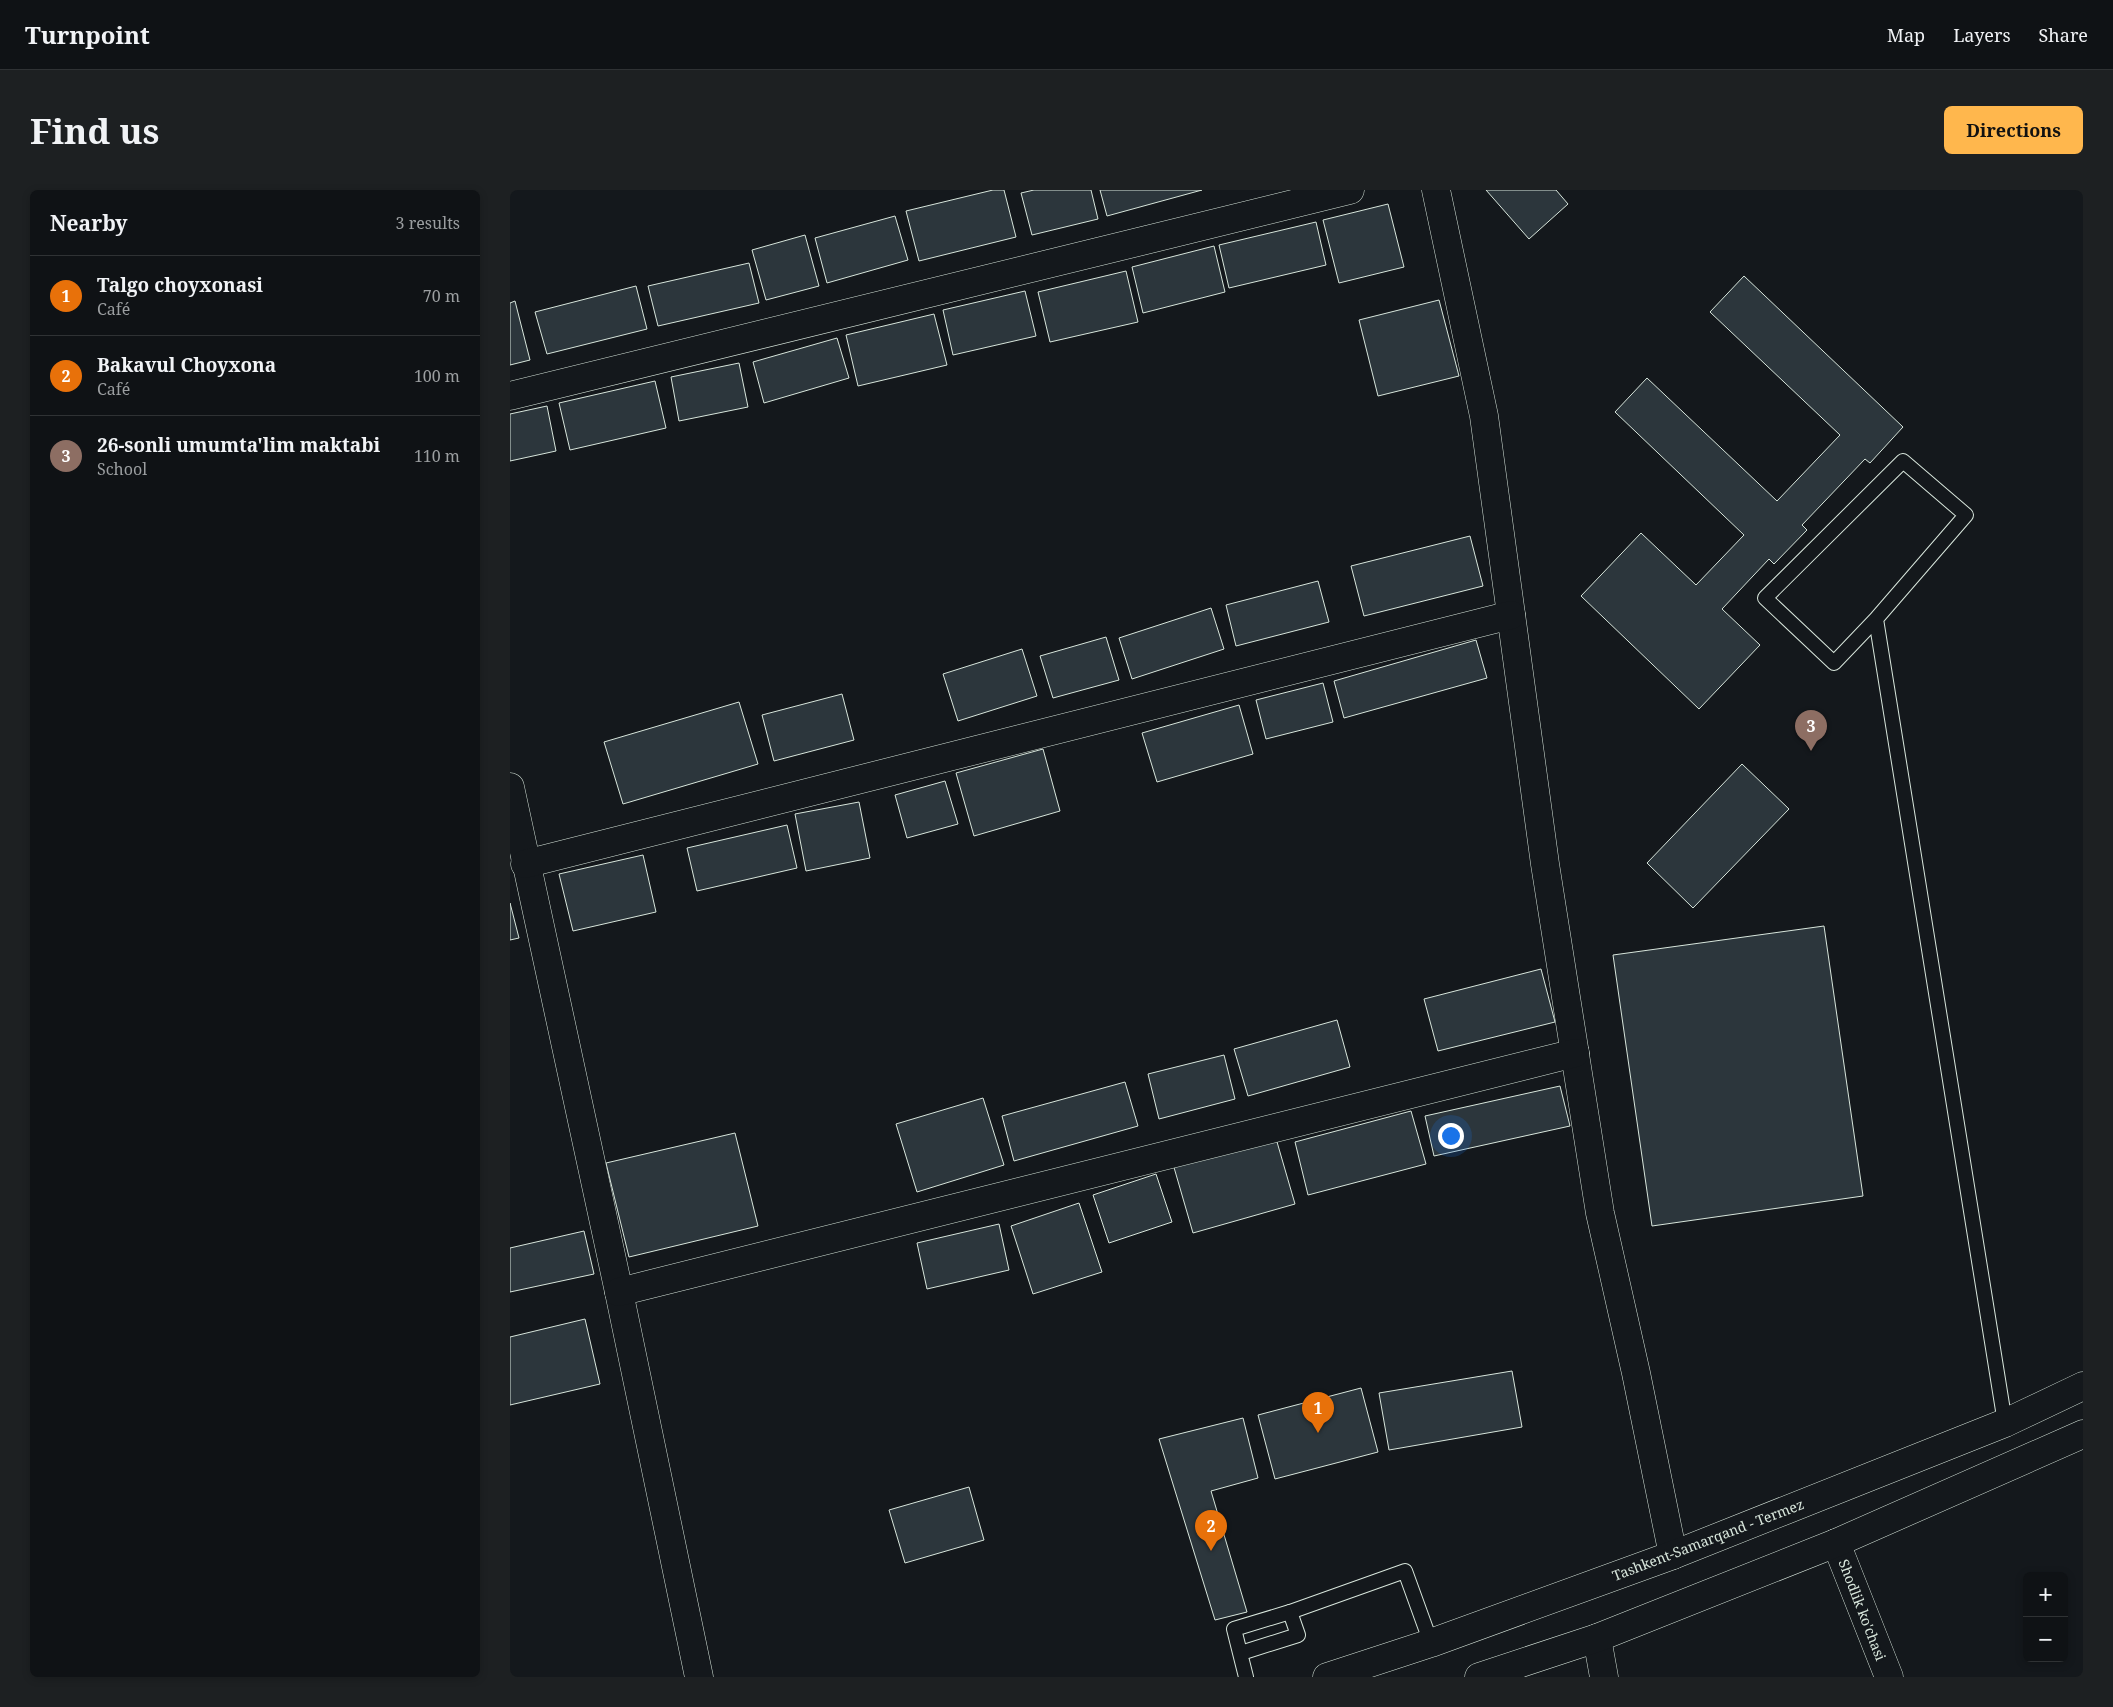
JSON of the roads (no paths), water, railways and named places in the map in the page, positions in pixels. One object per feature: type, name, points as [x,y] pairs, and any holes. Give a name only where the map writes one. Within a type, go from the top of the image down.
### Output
[{"type":"main road","points":[[510,396],[1350,190]]},
{"type":"main road","points":[[1436,190],[1484,416],[1545,864],[1600,1213],[1636,1373],[1673,1555]]},
{"type":"main road","points":[[518,866],[1511,614]]},
{"type":"main road","points":[[510,787],[518,866],[619,1292],[699,1677]]},
{"type":"main road","points":[[619,1292],[1575,1053]]},
{"type":"main road","name":"Tashkent-Samarqand - Termez","points":[[1327,1677],[1431,1643],[1673,1555],[2006,1423],[2083,1386]]},
{"type":"main road","points":[[1479,1677],[1597,1638],[1836,1543],[2083,1434]]},
{"type":"main road","name":"Shodlik ko'chasi","points":[[1836,1543],[1889,1677]]},
{"type":"main road","points":[[1597,1638],[1604,1677]]},
{"type":"lane","points":[[1903,461],[1966,515],[1876,619],[1834,663],[1765,598],[1903,461]]},
{"type":"lane","points":[[1876,619],[2006,1423]]},
{"type":"lane","points":[[1246,1677],[1234,1629],[1290,1612],[1405,1571],[1431,1643]]},
{"type":"lane","points":[[1241,1653],[1298,1635],[1290,1612]]},
{"type":"place","name":"26-sonli umumta'lim maktabi","points":[[1811,751]]},
{"type":"place","name":"Talgo choyxonasi","points":[[1318,1433]]},
{"type":"place","name":"Bakavul Choyxona","points":[[1211,1551]]}]
